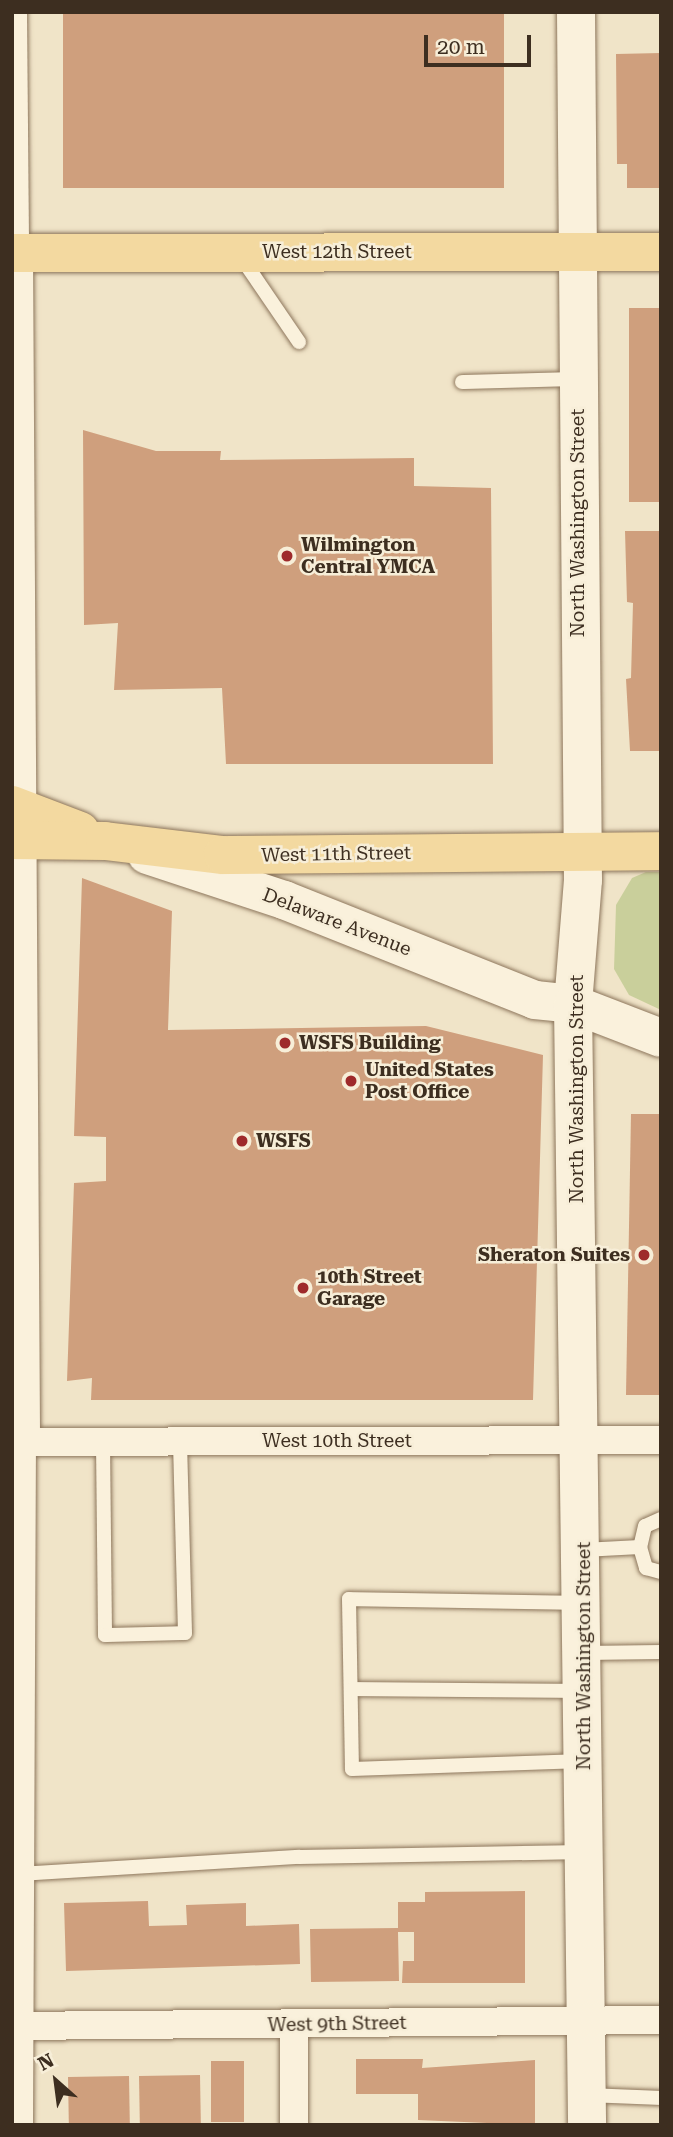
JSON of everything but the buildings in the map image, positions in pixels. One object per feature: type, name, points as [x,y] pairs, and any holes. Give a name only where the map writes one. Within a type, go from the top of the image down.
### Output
[{"type":"main road","name":"North Washington Street","points":[[576,12],[582,852],[573,1004],[583,1440],[587,2110]]},
{"type":"main road","name":"West 12th Street","points":[[14,253],[661,252]]},
{"type":"main road","name":"West 11th Street","points":[[15,823],[105,841],[223,855],[661,851]]},
{"type":"main road","name":"Delaware Avenue","points":[[105,841],[284,900],[535,1000],[573,1004],[661,1038]]},
{"type":"street","points":[[13,12],[16,1819],[19,1874],[15,2026],[19,2125]]},
{"type":"street","name":"West 10th Street","points":[[17,1442],[661,1440]]},
{"type":"street","name":"West 9th Street","points":[[15,2026],[661,2020]]},
{"type":"street","points":[[294,2025],[295,2125]]},
{"type":"lane","points":[[237,252],[299,342]]},
{"type":"lane","points":[[462,382],[577,379]]},
{"type":"lane","points":[[103,1442],[105,1636],[185,1633],[180,1442]]},
{"type":"lane","points":[[661,1519],[645,1526],[640,1547],[646,1568],[661,1572]]},
{"type":"lane","points":[[583,1550],[640,1547]]},
{"type":"lane","points":[[583,1603],[349,1599],[353,1689],[352,1769],[584,1761]]},
{"type":"lane","points":[[584,1653],[661,1652]]},
{"type":"lane","points":[[353,1689],[584,1691]]},
{"type":"lane","points":[[19,1874],[299,1857],[585,1852]]},
{"type":"lane","points":[[587,2110],[661,2098]]},
{"type":"green space","points":[[646,872],[661,872],[661,1010],[629,995],[614,969],[616,905],[632,878]]},
{"type":"place","name":"Wilmington Central YMCA","points":[[287,556]]},
{"type":"place","name":"WSFS Building","points":[[285,1043]]},
{"type":"place","name":"United States Post Office","points":[[351,1081]]},
{"type":"place","name":"WSFS","points":[[242,1141]]},
{"type":"place","name":"Sheraton Suites","points":[[644,1255]]},
{"type":"place","name":"10th Street Garage","points":[[303,1288]]}]
